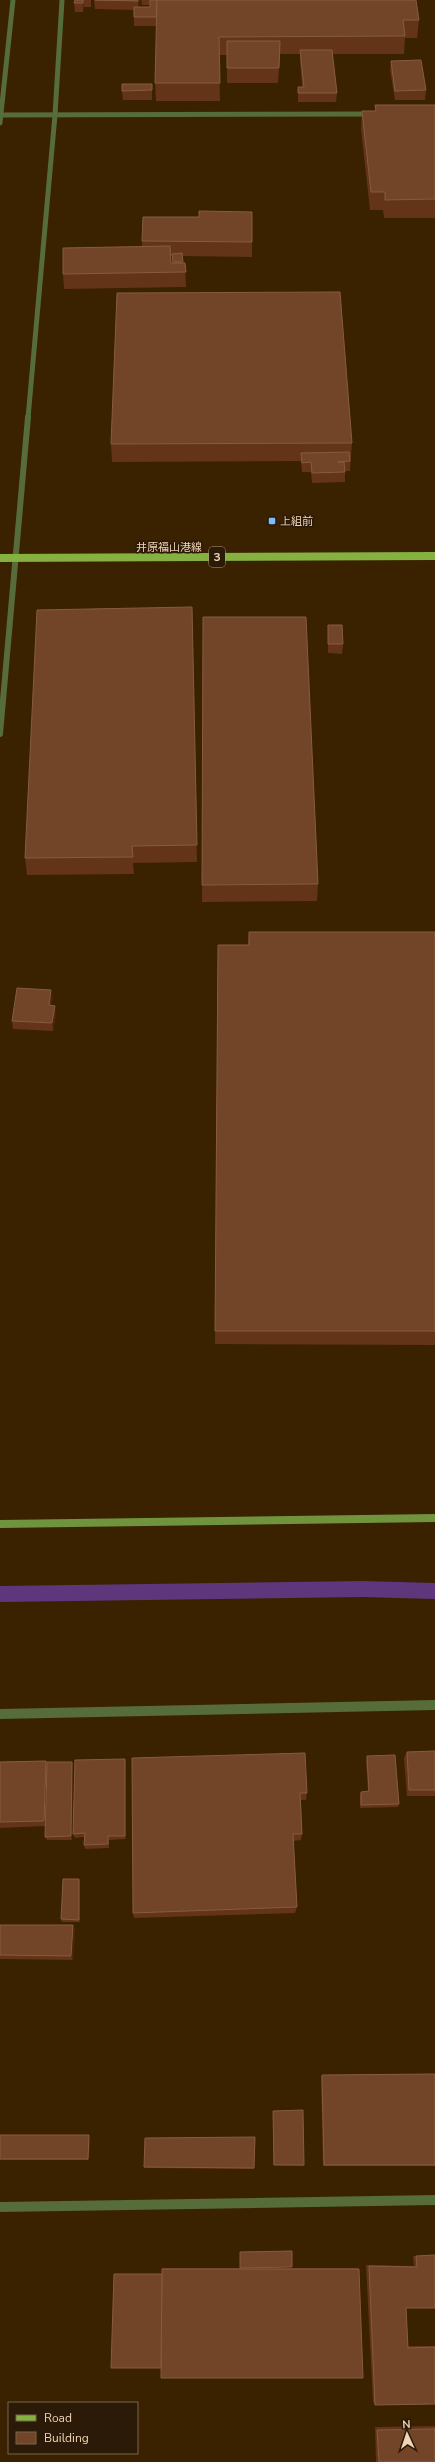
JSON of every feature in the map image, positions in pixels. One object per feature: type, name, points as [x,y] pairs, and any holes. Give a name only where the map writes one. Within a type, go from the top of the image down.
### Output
[{"type":"main road","name":"井原福山港線","points":[[0,558],[435,556]]},
{"type":"street","points":[[0,123],[13,0]]},
{"type":"street","points":[[0,734],[55,115],[62,0]]},
{"type":"street","points":[[0,115],[380,114]]},
{"type":"street","points":[[0,1524],[435,1518]]},
{"type":"street","points":[[0,1714],[435,1705]]},
{"type":"street","points":[[0,2207],[435,2200]]},
{"type":"building","points":[[75,0],[83,0],[83,3],[74,3]]},
{"type":"building","points":[[95,0],[138,0],[138,1]]},
{"type":"building","points":[[150,0],[157,0],[156,17],[134,17],[134,7],[150,7]]},
{"type":"building","points":[[157,0],[416,0],[419,20],[403,20],[405,36],[219,37],[220,83],[155,83]]},
{"type":"building","points":[[227,41],[280,41],[279,68],[227,68]]},
{"type":"building","points":[[300,50],[332,50],[337,93],[298,93],[298,87],[304,87]]},
{"type":"building","points":[[421,60],[426,90],[395,91],[391,61]]},
{"type":"building","points":[[122,84],[152,84],[152,90],[122,91]]},
{"type":"building","points":[[375,105],[435,105],[435,199],[385,200],[385,192],[371,192],[362,111],[376,111]]},
{"type":"building","points":[[199,211],[252,212],[252,242],[142,241],[143,217],[199,217]]},
{"type":"building","points":[[170,246],[171,263],[185,263],[186,272],[63,274],[63,248]]},
{"type":"building","points":[[182,253],[183,262],[173,262],[172,254]]},
{"type":"building","points":[[340,292],[352,443],[111,444],[117,293]]},
{"type":"building","points":[[349,452],[350,461],[338,462],[344,462],[345,472],[312,473],[311,462],[302,463],[301,453]]},
{"type":"building","points":[[192,607],[197,845],[132,846],[133,857],[25,858],[37,610]]},
{"type":"building","points":[[203,617],[306,617],[318,884],[202,885]]},
{"type":"building","points":[[328,625],[342,625],[343,644],[328,644]]},
{"type":"building","points":[[249,932],[435,932],[435,1331],[215,1331],[218,945],[249,945]]},
{"type":"building","points":[[17,988],[51,990],[49,1005],[55,1006],[52,1023],[12,1021]]},
{"type":"building","points":[[435,1751],[435,1790],[409,1790],[407,1752]]},
{"type":"building","points":[[305,1753],[307,1793],[300,1793],[302,1834],[293,1834],[297,1907],[133,1913],[132,1758]]},
{"type":"building","points":[[395,1755],[399,1804],[361,1805],[361,1792],[369,1791],[367,1756]]},
{"type":"building","points":[[125,1759],[125,1836],[108,1836],[108,1844],[84,1845],[85,1833],[73,1834],[75,1760]]},
{"type":"building","points":[[46,1761],[44,1821],[0,1822],[0,1762]]},
{"type":"building","points":[[47,1762],[72,1762],[71,1836],[45,1837]]},
{"type":"building","points":[[63,1879],[79,1879],[79,1920],[61,1919]]},
{"type":"building","points":[[0,1925],[73,1925],[71,1956],[0,1955]]},
{"type":"building","points":[[435,2074],[435,2165],[324,2165],[322,2075]]},
{"type":"building","points":[[303,2110],[304,2165],[274,2165],[273,2111]]},
{"type":"building","points":[[0,2135],[89,2135],[88,2159],[0,2159]]},
{"type":"building","points":[[255,2137],[254,2168],[144,2167],[145,2138]]},
{"type":"building","points":[[292,2251],[292,2267],[240,2268],[240,2252]]},
{"type":"building","points":[[435,2255],[435,2308],[406,2308],[408,2348],[435,2347],[435,2404],[375,2405],[369,2266],[417,2267],[416,2256]]},
{"type":"building","points":[[162,2269],[359,2269],[363,2378],[161,2378]]},
{"type":"building","points":[[114,2274],[162,2274],[161,2368],[111,2368]]},
{"type":"building","points":[[435,2429],[435,2462],[379,2462],[377,2430]]},
{"type":"waterway","points":[[0,1594],[363,1589],[435,1591]]},
{"type":"place","name":"上組前","points":[[272,521]]}]
